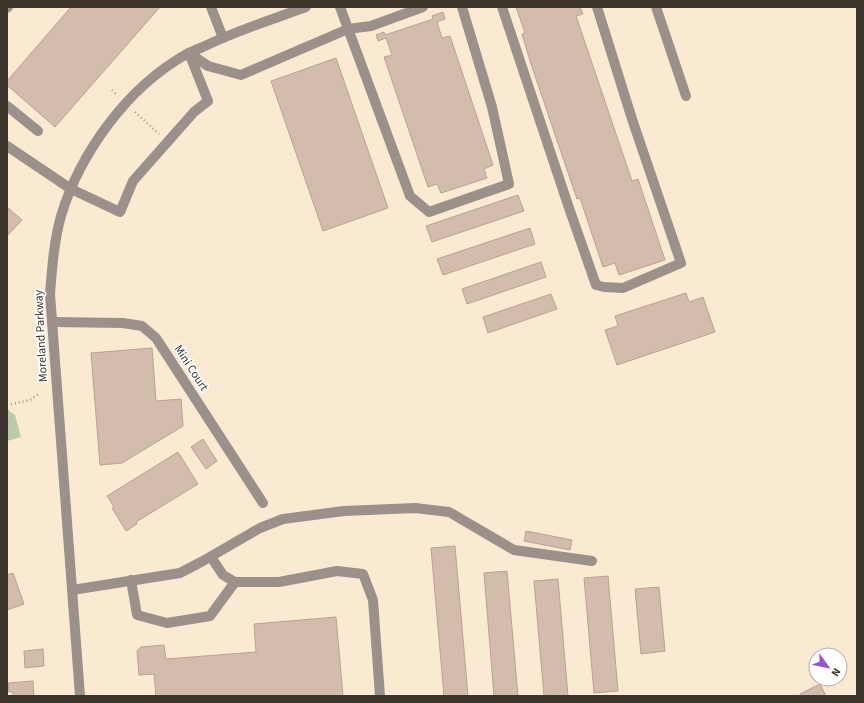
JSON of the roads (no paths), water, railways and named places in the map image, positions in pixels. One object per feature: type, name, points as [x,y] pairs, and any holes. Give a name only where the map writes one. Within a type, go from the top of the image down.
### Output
[{"type":"street","points":[[211,7],[223,38]]},
{"type":"street","points":[[340,7],[410,196],[429,212],[509,184],[492,107],[462,7]]},
{"type":"street","points":[[189,53],[208,66],[241,75],[348,29],[371,26],[423,7]]},
{"type":"street","points":[[502,7],[596,285],[623,288],[681,264],[632,119],[597,7]]},
{"type":"street","points":[[656,7],[686,96]]},
{"type":"street","name":"Moreland Parkway","points":[[80,696],[50,294],[54,253],[62,216],[75,178],[101,133],[126,103],[156,74],[189,53],[223,38],[302,8]]},
{"type":"street","points":[[7,146],[71,189],[120,212],[133,181],[194,112],[208,101],[189,53]]},
{"type":"street","points":[[7,106],[38,131]]},
{"type":"street","name":"Mini Court","points":[[52,322],[122,323],[142,326],[156,338],[263,503]]},
{"type":"street","points":[[72,590],[180,573],[211,557],[260,528],[283,519],[344,511],[415,508],[449,512],[514,550],[592,562]]},
{"type":"street","points":[[211,557],[223,575],[235,582],[280,582],[337,570],[364,574],[373,600],[380,696]]},
{"type":"street","points":[[131,580],[137,615],[167,623],[210,616],[235,582]]}]
